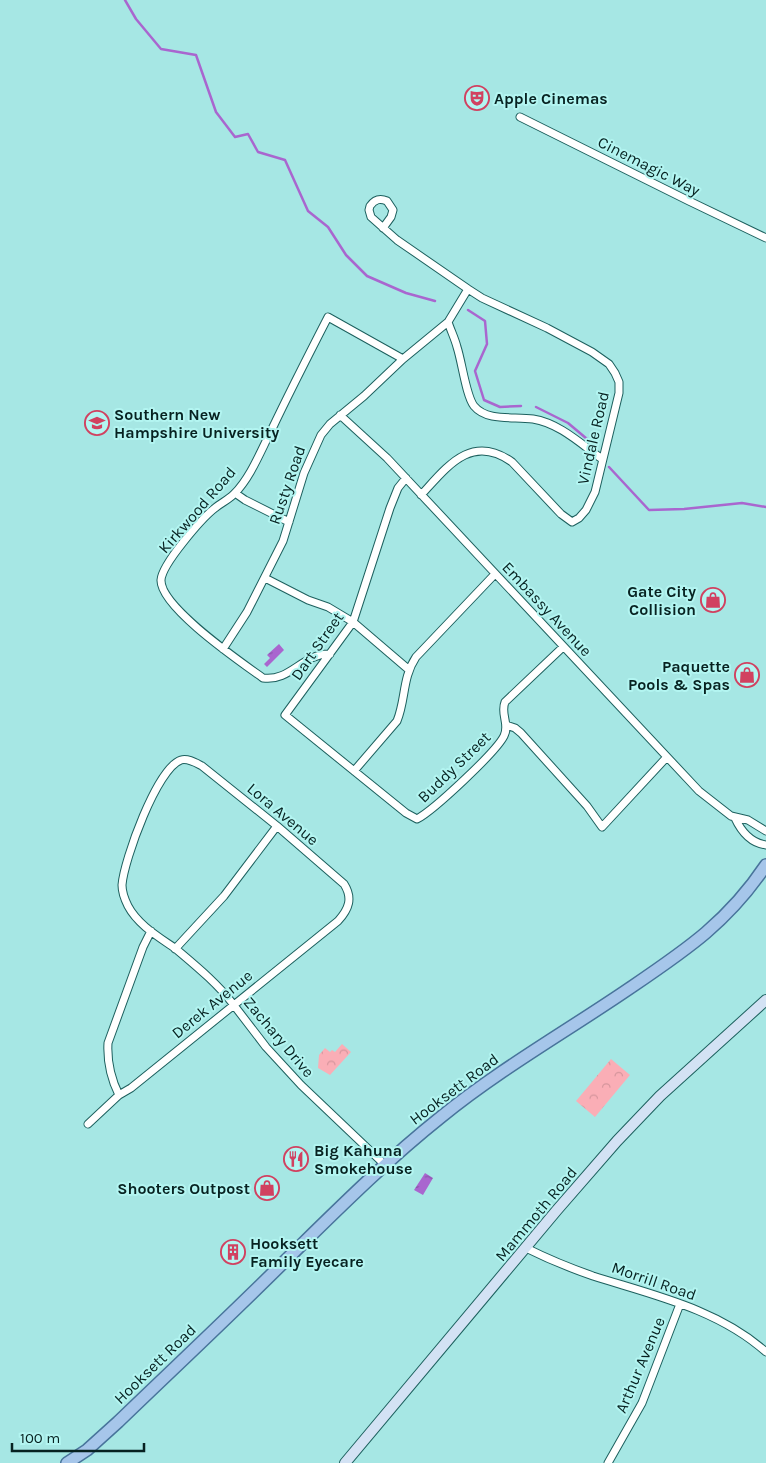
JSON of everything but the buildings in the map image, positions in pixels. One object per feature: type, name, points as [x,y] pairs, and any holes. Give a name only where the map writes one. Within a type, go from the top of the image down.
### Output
[{"type":"main road","name":"Hooksett Road","points":[[67,1463],[87,1450],[118,1422],[384,1164],[473,1092],[619,996],[703,936],[745,894],[766,864]]},
{"type":"main road","name":"Mammoth Road","points":[[345,1463],[617,1141],[660,1096],[766,1000]]},
{"type":"street","name":"Cinemagic Way","points":[[520,117],[766,238]]},
{"type":"street","name":"Vindale Road","points":[[383,228],[397,240],[482,298],[555,332],[592,352],[609,364],[619,382],[619,393],[595,492],[586,510],[579,518],[572,522],[561,514],[512,462],[494,452],[473,452],[454,460],[422,495]]},
{"type":"street","name":"Rusty Road","points":[[223,649],[247,612],[283,542],[304,473],[316,444],[330,424],[448,322],[468,289]]},
{"type":"street","name":"Kirkwood Road","points":[[223,649],[182,614],[168,598],[162,587],[161,579],[167,566],[188,537],[215,508],[235,493],[253,466],[328,317],[403,359]]},
{"type":"street","points":[[448,322],[457,346],[474,406],[482,413],[492,416],[532,419],[543,422],[561,430],[602,459]]},
{"type":"street","name":"Embassy Avenue","points":[[340,416],[367,438],[406,478],[666,758],[711,802],[735,818],[748,820],[766,831]]},
{"type":"street","name":"Dart Street","points":[[354,771],[285,714],[353,622],[390,508],[398,488],[406,478]]},
{"type":"street","points":[[235,493],[244,500],[289,522]]},
{"type":"street","points":[[354,771],[397,721],[401,712],[408,669],[416,657],[495,574]]},
{"type":"street","points":[[265,578],[308,600],[328,607],[353,622],[408,669]]},
{"type":"street","name":"Buddy Street","points":[[354,771],[406,813],[417,819],[433,808],[503,738],[506,725],[503,712],[505,702],[563,647]]},
{"type":"street","points":[[223,649],[263,678],[273,680],[283,676],[316,655],[330,654]]},
{"type":"street","points":[[506,725],[515,728],[521,733],[587,806],[602,827],[666,758]]},
{"type":"street","name":"Lora Avenue","points":[[183,759],[193,761],[202,766],[277,826],[344,884],[349,893],[349,904]]},
{"type":"street","name":"Zachary Drive","points":[[183,759],[174,764],[161,780],[139,826],[122,885],[124,896],[133,914],[151,931],[200,969],[233,1004],[266,1047],[301,1085],[384,1164]]},
{"type":"street","name":"Embassy Avenue","points":[[735,818],[741,830],[748,837],[766,844]]},
{"type":"street","points":[[175,949],[224,896],[277,826]]},
{"type":"street","name":"Derek Avenue","points":[[88,1124],[119,1095],[338,921],[345,913],[349,904]]},
{"type":"street","points":[[119,1095],[113,1084],[108,1043],[143,946],[151,931]]},
{"type":"street","name":"Morrill Road","points":[[526,1248],[552,1261],[590,1275],[714,1317],[750,1338],[766,1352]]},
{"type":"street","name":"Arthur Avenue","points":[[608,1463],[642,1403],[680,1304]]},
{"type":"green space","points":[[342,1044],[351,1052],[330,1075],[318,1068],[319,1055],[325,1048],[330,1052],[332,1050],[335,1052]]},
{"type":"green space","points":[[611,1059],[630,1075],[595,1117],[576,1101]]},
{"type":"water","points":[[279,644],[284,650],[267,667],[264,664],[270,658],[267,655]]},
{"type":"water","points":[[425,1173],[433,1178],[423,1195],[414,1190]]},
{"type":"waterway","points":[[125,0],[136,19],[161,49],[196,55],[216,112],[235,137],[248,134],[258,152],[285,160],[308,211],[328,227],[346,255],[367,276],[406,293],[435,301]]},
{"type":"waterway","points":[[468,310],[485,321],[487,344],[475,371],[484,400],[500,407],[521,406]]},
{"type":"waterway","points":[[536,407],[568,423],[593,444]]},
{"type":"waterway","points":[[609,467],[649,510],[684,509],[742,503],[766,507]]},
{"type":"place","name":"Apple Cinemas","points":[[477,98]]},
{"type":"place","name":"Southern New Hampshire University","points":[[97,423]]},
{"type":"place","name":"Gate City Collision","points":[[713,600]]},
{"type":"place","name":"Paquette Pools & Spas","points":[[747,675]]},
{"type":"place","name":"Big Kahuna Smokehouse","points":[[296,1159]]},
{"type":"place","name":"Shooters Outpost","points":[[267,1188]]},
{"type":"place","name":"Hooksett Family Eyecare","points":[[233,1252]]}]
